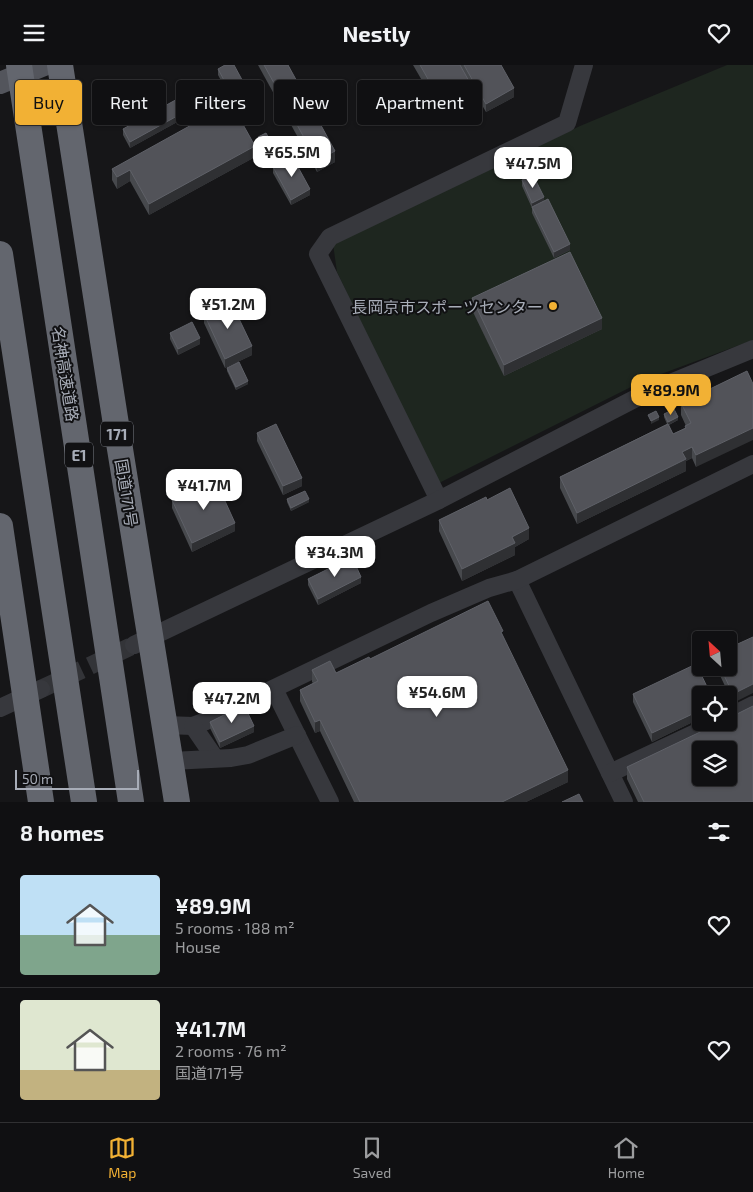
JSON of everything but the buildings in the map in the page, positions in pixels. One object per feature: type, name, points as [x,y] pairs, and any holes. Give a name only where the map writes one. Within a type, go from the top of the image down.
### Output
[{"type":"highway","name":"名神高速道路","points":[[19,65],[131,802]]},
{"type":"highway","name":"国道171号","points":[[60,65],[114,418],[142,641],[165,725],[177,802]]},
{"type":"highway","points":[[0,253],[84,802]]},
{"type":"highway","points":[[0,526],[33,693],[40,802]]},
{"type":"main road","points":[[0,83],[44,65]]},
{"type":"street","points":[[439,500],[318,255],[330,237],[567,123],[584,65]]},
{"type":"street","points":[[142,641],[439,500],[646,393],[753,349]]},
{"type":"street","points":[[165,725],[193,726],[431,613],[489,588],[517,580],[753,464]]},
{"type":"street","points":[[517,580],[624,802]]},
{"type":"street","points":[[274,689],[330,802]]},
{"type":"street","points":[[0,708],[33,693]]},
{"type":"street","points":[[737,713],[753,705]]},
{"type":"street","points":[[193,726],[215,758]]},
{"type":"street","points":[[610,773],[700,731]]},
{"type":"street","points":[[171,761],[231,758],[248,755],[296,735]]},
{"type":"shaded area","name":"長岡京市スポーツセンター","points":[[727,65],[753,65],[753,340],[645,380],[437,484],[337,272],[333,244],[580,126]]},
{"type":"tunnel","points":[[41,689],[134,645]]},
{"type":"place","name":"長岡京市スポーツセンター","points":[[553,306]]}]
